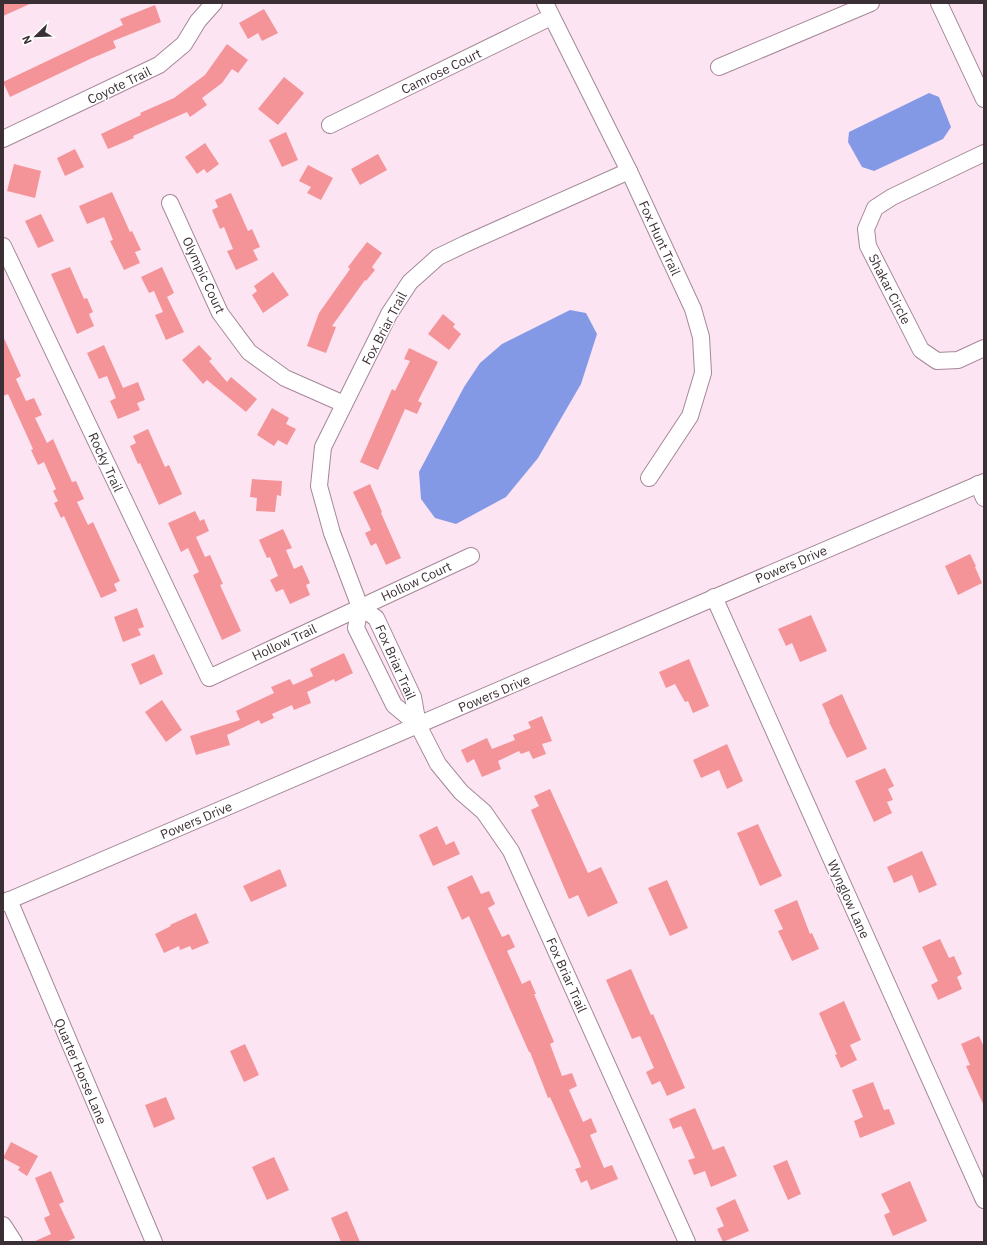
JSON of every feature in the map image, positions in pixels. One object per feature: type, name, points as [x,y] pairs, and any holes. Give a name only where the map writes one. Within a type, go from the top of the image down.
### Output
[{"type":"street","name":"Coyote Trail","points":[[3,140],[159,65],[184,44],[198,20],[214,3]]},
{"type":"street","points":[[719,67],[871,3]]},
{"type":"street","points":[[939,3],[984,99]]},
{"type":"street","name":"Camrose Court","points":[[330,124],[548,10]]},
{"type":"street","name":"Fox Hunt Trail","points":[[548,10],[629,171],[693,309],[701,337],[703,373],[690,416],[649,478]]},
{"type":"street","name":"Shakar Circle","points":[[984,153],[892,197],[875,208],[866,229],[868,246],[921,350],[937,362],[958,360],[984,348]]},
{"type":"street","name":"Fox Briar Trail","points":[[418,726],[394,705],[356,628],[360,607],[332,533],[319,486],[324,447],[389,314],[410,282],[438,257],[629,171]]},
{"type":"street","name":"Olympic Court","points":[[170,203],[220,312],[249,352],[285,378],[344,404]]},
{"type":"street","name":"Rocky Trail","points":[[3,246],[208,678]]},
{"type":"street","name":"Powers Drive","points":[[6,901],[418,726],[714,597],[982,488]]},
{"type":"street","name":"Hollow Court","points":[[360,607],[471,556]]},
{"type":"street","name":"Wynglow Lane","points":[[714,597],[984,1200]]},
{"type":"street","name":"Fox Briar Trail","points":[[360,607],[376,618],[413,697],[418,726],[438,764],[461,792],[484,812],[511,851],[687,1242]]},
{"type":"street","name":"Hollow Trail","points":[[208,678],[360,607]]},
{"type":"street","name":"Quarter Horse Lane","points":[[6,901],[154,1242]]},
{"type":"street","points":[[3,1225],[14,1242]]},
{"type":"water","points":[[929,93],[939,97],[951,127],[943,139],[874,171],[862,167],[848,142],[849,132]]},
{"type":"water","points":[[570,310],[586,313],[597,334],[581,384],[538,458],[506,497],[456,524],[435,518],[421,499],[419,472],[464,387],[480,363],[502,344]]},
{"type":"building","points":[[3,3],[32,3],[3,16]]},
{"type":"building","points":[[155,5],[161,22],[113,41],[116,48],[10,97],[3,82],[123,25],[120,19]]},
{"type":"building","points":[[264,9],[278,33],[262,41],[258,33],[248,39],[239,23]]},
{"type":"building","points":[[227,44],[248,60],[238,73],[232,69],[222,83],[202,98],[207,105],[190,117],[187,112],[108,149],[101,134],[141,115],[140,113],[174,98],[205,75]]},
{"type":"building","points":[[284,77],[304,93],[278,125],[258,109]]},
{"type":"building","points":[[286,132],[298,160],[282,167],[269,140]]},
{"type":"building","points":[[205,143],[219,164],[207,173],[204,169],[197,174],[185,157]]},
{"type":"building","points":[[75,149],[84,167],[65,176],[57,158]]},
{"type":"building","points":[[378,154],[387,170],[360,185],[351,169]]},
{"type":"building","points":[[14,164],[41,171],[35,198],[7,191]]},
{"type":"building","points":[[308,165],[333,178],[321,200],[307,193],[311,187],[299,181]]},
{"type":"building","points":[[112,192],[130,232],[132,231],[141,250],[135,252],[140,263],[124,270],[110,241],[113,240],[104,217],[87,224],[79,206]]},
{"type":"building","points":[[231,193],[248,231],[252,229],[260,247],[253,250],[258,260],[236,270],[227,251],[233,249],[224,227],[220,229],[212,210],[218,207],[215,200]]},
{"type":"building","points":[[41,214],[54,241],[38,248],[25,221]]},
{"type":"building","points":[[367,242],[382,253],[372,267],[375,270],[366,281],[365,280],[332,326],[336,327],[326,353],[307,346],[319,313],[350,269],[348,267]]},
{"type":"building","points":[[70,267],[84,299],[87,298],[93,312],[89,314],[94,326],[77,334],[51,274]]},
{"type":"building","points":[[162,267],[174,293],[167,297],[184,332],[166,340],[155,315],[163,312],[154,291],[149,293],[141,277]]},
{"type":"building","points":[[273,272],[289,295],[263,313],[252,295],[257,291],[254,286]]},
{"type":"building","points":[[443,314],[455,324],[453,327],[461,334],[449,350],[428,334]]},
{"type":"building","points":[[3,336],[21,376],[16,379],[26,401],[34,398],[42,415],[35,418],[47,443],[53,439],[72,482],[76,481],[84,499],[77,502],[88,525],[93,522],[120,581],[114,584],[117,591],[101,598],[64,516],[61,518],[54,503],[58,501],[53,491],[56,489],[44,462],[38,465],[31,450],[33,449],[8,394],[3,396]]},
{"type":"building","points":[[104,345],[123,388],[138,382],[145,400],[137,403],[140,410],[118,419],[110,401],[116,398],[107,376],[99,379],[87,353]]},
{"type":"building","points":[[199,345],[212,359],[209,361],[227,382],[231,377],[257,399],[246,412],[207,380],[203,384],[182,360]]},
{"type":"building","points":[[409,348],[438,362],[418,401],[422,403],[417,414],[405,409],[378,470],[360,462],[392,389],[395,391],[410,361],[404,359]]},
{"type":"building","points":[[272,408],[289,418],[286,424],[296,429],[287,445],[278,440],[274,446],[257,435]]},
{"type":"building","points":[[148,429],[165,467],[169,465],[182,494],[159,505],[140,463],[138,464],[130,446],[136,443],[133,436]]},
{"type":"building","points":[[252,479],[282,481],[281,496],[277,495],[275,512],[256,511],[257,498],[250,497]]},
{"type":"building","points":[[370,484],[401,558],[386,565],[376,543],[371,546],[365,533],[371,530],[353,492]]},
{"type":"building","points":[[195,511],[200,521],[204,519],[209,531],[196,537],[205,557],[210,555],[223,584],[220,585],[241,631],[222,640],[193,575],[199,572],[188,548],[181,552],[168,523]]},
{"type":"building","points":[[283,529],[292,548],[286,550],[294,569],[302,565],[310,583],[306,585],[310,595],[290,604],[283,589],[276,592],[270,580],[278,576],[270,557],[267,558],[259,540]]},
{"type":"building","points":[[970,554],[982,583],[958,595],[945,566]]},
{"type":"building","points":[[137,608],[144,627],[138,629],[141,635],[123,642],[114,617]]},
{"type":"building","points":[[811,615],[827,651],[800,662],[792,643],[786,646],[778,629]]},
{"type":"building","points":[[344,653],[353,673],[335,682],[334,679],[307,692],[311,703],[294,710],[292,705],[272,714],[274,718],[261,724],[259,720],[227,735],[230,745],[196,755],[190,736],[240,720],[236,711],[274,693],[271,687],[290,679],[293,685],[313,676],[310,669]]},
{"type":"building","points":[[154,654],[163,674],[140,685],[131,664]]},
{"type":"building","points":[[689,659],[709,706],[693,713],[688,701],[685,702],[675,684],[666,688],[659,672]]},
{"type":"building","points":[[842,694],[867,749],[847,758],[829,722],[822,704]]},
{"type":"building","points":[[162,700],[182,730],[166,742],[145,712]]},
{"type":"building","points":[[542,716],[552,741],[542,744],[546,754],[533,759],[529,751],[521,754],[519,751],[498,761],[501,769],[482,777],[474,759],[467,763],[461,750],[487,738],[492,749],[515,740],[513,735],[531,728],[528,722]]},
{"type":"building","points":[[727,744],[743,781],[727,789],[719,770],[701,778],[693,760]]},
{"type":"building","points":[[885,768],[894,786],[888,789],[893,800],[887,802],[892,813],[874,822],[855,781]]},
{"type":"building","points":[[550,789],[588,873],[601,867],[618,903],[588,917],[578,895],[569,899],[531,810],[539,806],[534,796]]},
{"type":"building","points":[[758,824],[782,876],[760,886],[737,833]]},
{"type":"building","points":[[437,826],[446,845],[454,841],[460,854],[433,866],[419,835]]},
{"type":"building","points":[[922,851],[937,885],[919,893],[912,875],[894,883],[887,867]]},
{"type":"building","points":[[280,869],[287,886],[251,902],[243,886]]},
{"type":"building","points":[[472,875],[481,894],[489,891],[495,904],[488,908],[502,937],[509,934],[515,947],[507,951],[522,984],[530,980],[536,994],[534,994],[554,1042],[550,1044],[562,1076],[572,1073],[577,1086],[569,1090],[583,1122],[591,1118],[597,1132],[590,1135],[604,1168],[612,1165],[618,1179],[591,1190],[587,1180],[581,1183],[575,1169],[581,1167],[578,1159],[550,1097],[548,1098],[530,1052],[469,916],[462,920],[447,887]]},
{"type":"building","points":[[667,880],[688,928],[670,936],[648,888]]},
{"type":"building","points":[[797,900],[810,934],[812,933],[819,949],[792,961],[778,931],[783,929],[774,910]]},
{"type":"building","points":[[196,913],[209,943],[192,950],[190,946],[180,950],[179,946],[164,953],[155,934]]},
{"type":"building","points":[[940,939],[949,958],[954,956],[962,974],[957,977],[962,989],[938,1000],[931,985],[938,981],[922,947]]},
{"type":"building","points":[[631,969],[651,1015],[653,1014],[685,1088],[667,1096],[660,1081],[652,1085],[646,1072],[654,1068],[640,1036],[632,1039],[606,980]]},
{"type":"building","points":[[844,1001],[861,1040],[850,1045],[857,1060],[841,1068],[835,1055],[837,1054],[819,1013]]},
{"type":"building","points":[[979,1036],[984,1047],[984,1106],[966,1066],[970,1065],[961,1044]]},
{"type":"building","points":[[245,1044],[259,1075],[244,1082],[230,1051]]},
{"type":"building","points":[[873,1082],[884,1110],[889,1109],[895,1124],[860,1138],[854,1121],[863,1117],[852,1090]]},
{"type":"building","points":[[166,1097],[175,1119],[154,1128],[145,1105]]},
{"type":"building","points":[[695,1108],[713,1150],[724,1146],[737,1176],[711,1187],[705,1171],[694,1175],[688,1160],[695,1158],[681,1126],[673,1129],[669,1119]]},
{"type":"building","points":[[11,1142],[38,1156],[27,1176],[18,1170],[20,1167],[3,1158]]},
{"type":"building","points":[[274,1157],[289,1190],[267,1200],[252,1167]]},
{"type":"building","points":[[787,1160],[801,1194],[788,1200],[773,1166]]},
{"type":"building","points":[[51,1171],[64,1202],[59,1204],[75,1238],[66,1242],[33,1242],[51,1234],[44,1218],[50,1215],[35,1178]]},
{"type":"building","points":[[910,1181],[927,1221],[893,1236],[884,1215],[890,1212],[881,1194]]},
{"type":"building","points":[[735,1199],[749,1231],[723,1242],[717,1229],[724,1226],[716,1208]]},
{"type":"building","points":[[347,1211],[360,1242],[341,1242],[331,1218]]}]
